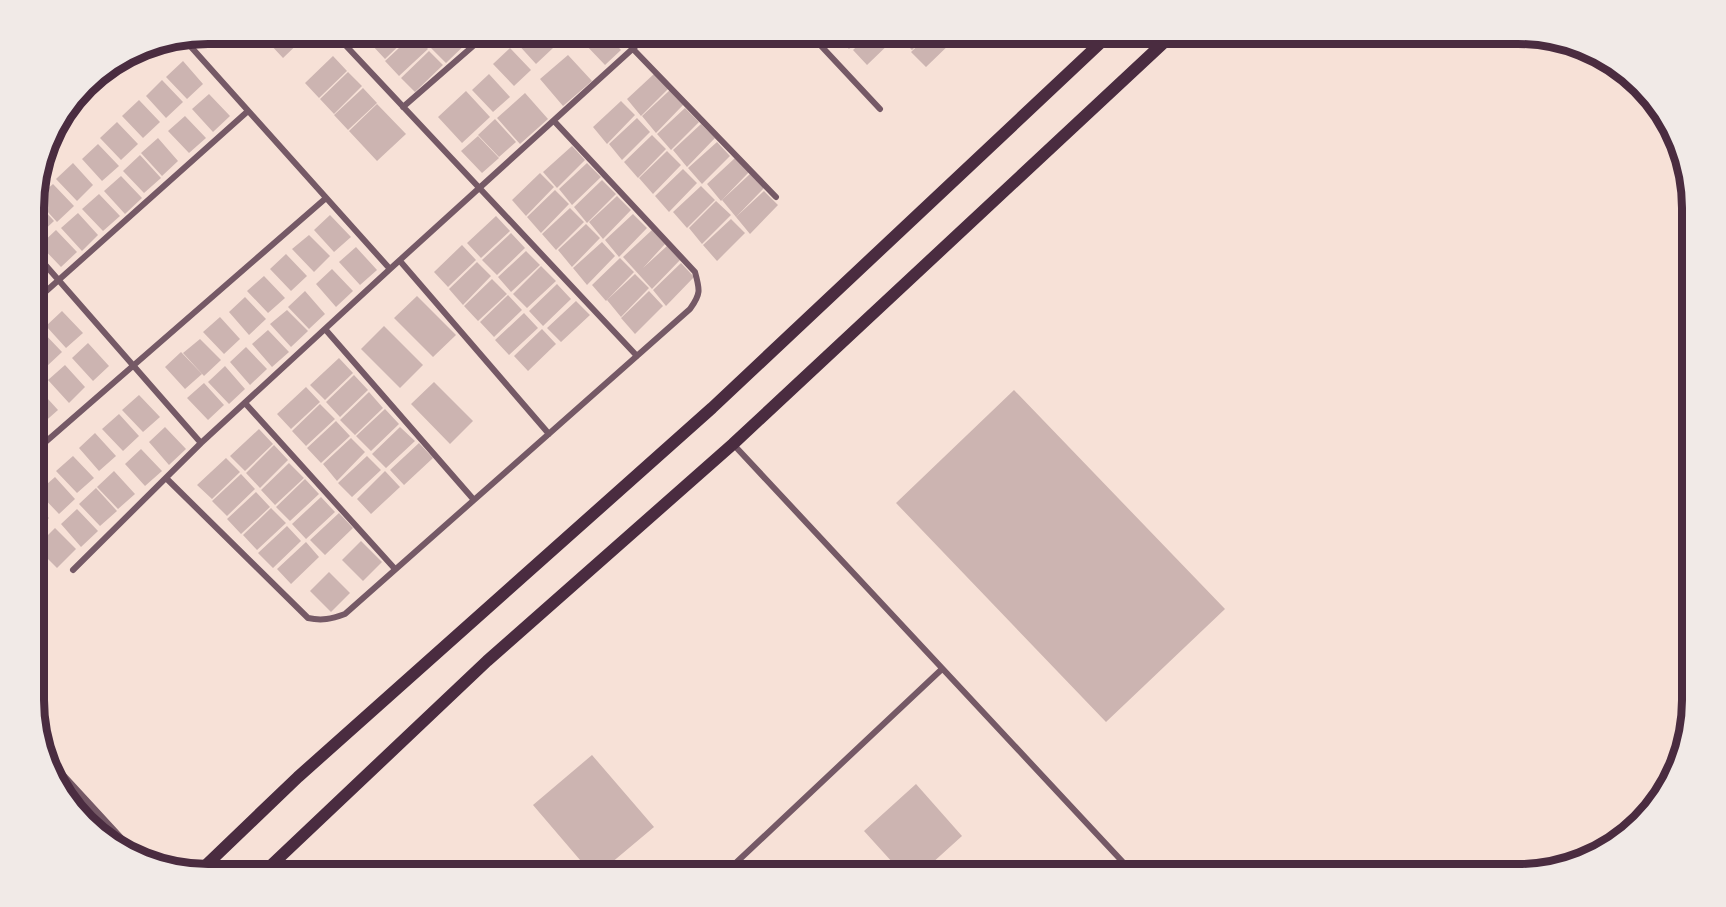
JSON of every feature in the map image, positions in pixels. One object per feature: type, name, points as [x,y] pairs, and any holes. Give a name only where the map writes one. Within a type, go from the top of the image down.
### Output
[{"type":"main road","points":[[213,864],[298,777],[712,408],[1099,43]]},
{"type":"main road","points":[[273,864],[487,661],[733,444],[1163,43]]},
{"type":"street","points":[[343,43],[637,356]]},
{"type":"street","points":[[403,107],[475,43]]},
{"type":"street","points":[[72,570],[201,443],[640,43]]},
{"type":"street","points":[[818,43],[880,109]]},
{"type":"street","points":[[189,45],[390,269]]},
{"type":"street","points":[[633,50],[776,196]]},
{"type":"street","points":[[44,293],[248,111]]},
{"type":"street","points":[[166,478],[308,618],[331,619],[345,614],[690,309],[697,300],[700,289],[695,273],[554,121]]},
{"type":"street","points":[[44,443],[326,198]]},
{"type":"street","points":[[400,261],[549,434]]},
{"type":"street","points":[[44,264],[201,443]]},
{"type":"street","points":[[325,329],[474,500]]},
{"type":"street","points":[[245,403],[395,569]]},
{"type":"street","points":[[733,444],[1124,863]]},
{"type":"street","points":[[735,864],[942,669]]},
{"type":"street","points":[[63,778],[117,837]]},
{"type":"building","points":[[269,43],[299,43],[283,58]]},
{"type":"building","points":[[372,43],[402,43],[385,59]]},
{"type":"building","points":[[404,43],[422,43],[428,49],[399,76],[385,61]]},
{"type":"building","points":[[436,43],[467,43],[446,63],[431,48]]},
{"type":"building","points":[[517,43],[548,43],[553,48],[536,64]]},
{"type":"building","points":[[584,43],[614,43],[621,50],[605,65]]},
{"type":"building","points":[[843,43],[855,43],[849,49]]},
{"type":"building","points":[[860,43],[890,43],[867,65],[853,50]]},
{"type":"building","points":[[905,43],[919,43],[912,50]]},
{"type":"building","points":[[920,43],[951,43],[926,67],[911,52]]},
{"type":"building","points":[[510,48],[531,70],[514,86],[493,64]]},
{"type":"building","points":[[429,51],[443,65],[415,92],[401,78]]},
{"type":"building","points":[[568,55],[592,81],[563,106],[540,79]]},
{"type":"building","points":[[333,56],[347,71],[319,98],[305,83]]},
{"type":"building","points":[[183,61],[203,84],[187,99],[166,77]]},
{"type":"building","points":[[348,72],[362,86],[334,114],[320,99]]},
{"type":"building","points":[[655,73],[669,88],[641,116],[627,99]]},
{"type":"building","points":[[489,74],[510,97],[493,112],[472,90]]},
{"type":"building","points":[[162,80],[183,102],[166,118],[146,96]]},
{"type":"building","points":[[363,88],[377,103],[348,130],[334,115]]},
{"type":"building","points":[[670,90],[684,104],[656,133],[642,116]]},
{"type":"building","points":[[466,91],[490,117],[462,143],[438,117]]},
{"type":"building","points":[[525,93],[548,119],[520,144],[497,118]]},
{"type":"building","points":[[209,94],[230,116],[213,132],[192,109]]},
{"type":"building","points":[[139,100],[160,122],[143,138],[122,116]]},
{"type":"building","points":[[621,101],[635,115],[607,144],[593,127]]},
{"type":"building","points":[[377,104],[406,134],[377,161],[349,131]]},
{"type":"building","points":[[685,108],[699,122],[671,150],[657,134]]},
{"type":"building","points":[[185,116],[206,138],[189,153],[168,131]]},
{"type":"building","points":[[637,118],[650,132],[622,160],[609,144]]},
{"type":"building","points":[[495,119],[516,142],[499,157],[478,135]]},
{"type":"building","points":[[117,122],[138,144],[121,160],[100,138]]},
{"type":"building","points":[[701,124],[715,138],[687,167],[673,150]]},
{"type":"building","points":[[652,135],[666,149],[638,178],[624,162]]},
{"type":"building","points":[[478,136],[499,158],[482,173],[461,151]]},
{"type":"building","points":[[158,138],[178,161],[162,176],[141,153]]},
{"type":"building","points":[[717,142],[730,156],[702,184],[688,168]]},
{"type":"building","points":[[98,144],[119,166],[102,181],[82,159]]},
{"type":"building","points":[[572,146],[585,160],[557,188],[543,172]]},
{"type":"building","points":[[667,151],[681,165],[653,194],[639,178]]},
{"type":"building","points":[[140,155],[161,178],[144,193],[123,171]]},
{"type":"building","points":[[735,158],[749,172],[721,201],[707,184]]},
{"type":"building","points":[[73,163],[93,185],[77,201],[56,179]]},
{"type":"building","points":[[587,163],[601,177],[572,205],[559,189]]},
{"type":"building","points":[[683,169],[697,183],[669,212],[655,196]]},
{"type":"building","points":[[540,173],[554,187],[526,216],[512,200]]},
{"type":"building","points":[[750,174],[764,188],[736,217],[722,200]]},
{"type":"building","points":[[121,176],[142,198],[125,214],[104,191]]},
{"type":"building","points":[[602,180],[616,194],[587,223],[574,207]]},
{"type":"building","points":[[53,184],[74,206],[57,222],[44,208],[45,191]]},
{"type":"building","points":[[701,186],[715,200],[687,228],[673,212]]},
{"type":"building","points":[[555,190],[569,204],[541,233],[527,217]]},
{"type":"building","points":[[764,191],[778,205],[750,234],[736,217]]},
{"type":"building","points":[[99,194],[120,216],[103,231],[82,209]]},
{"type":"building","points":[[617,196],[631,210],[603,239],[589,222]]},
{"type":"building","points":[[716,201],[731,215],[702,244],[689,228]]},
{"type":"building","points":[[570,208],[584,222],[556,250],[542,234]]},
{"type":"building","points":[[44,210],[54,221],[44,230]]},
{"type":"building","points":[[78,213],[98,235],[82,251],[61,228]]},
{"type":"building","points":[[633,214],[647,228],[619,257],[605,240]]},
{"type":"building","points":[[330,215],[351,237],[334,252],[314,230]]},
{"type":"building","points":[[496,216],[510,231],[481,258],[467,243]]},
{"type":"building","points":[[731,219],[745,233],[717,261],[703,245]]},
{"type":"building","points":[[586,224],[600,238],[572,267],[558,250]]},
{"type":"building","points":[[56,230],[77,252],[61,267],[44,249],[44,241]]},
{"type":"building","points":[[652,230],[665,244],[643,268],[667,246],[680,260],[652,289],[623,257]]},
{"type":"building","points":[[511,233],[525,248],[497,275],[482,260]]},
{"type":"building","points":[[309,235],[330,256],[314,272],[292,249]]},
{"type":"building","points":[[602,242],[615,256],[587,285],[573,268]]},
{"type":"building","points":[[462,245],[476,260],[448,287],[434,272]]},
{"type":"building","points":[[356,247],[377,270],[360,285],[339,262]]},
{"type":"building","points":[[526,251],[540,265],[511,292],[498,277]]},
{"type":"building","points":[[286,254],[307,276],[291,291],[270,269]]},
{"type":"building","points":[[620,258],[634,272],[606,301],[592,285]]},
{"type":"building","points":[[477,262],[491,276],[463,305],[449,289]]},
{"type":"building","points":[[681,263],[694,277],[666,306],[653,290]]},
{"type":"building","points":[[541,266],[556,281],[527,308],[513,294]]},
{"type":"building","points":[[332,269],[353,291],[336,307],[316,284]]},
{"type":"building","points":[[635,274],[649,288],[621,317],[607,300]]},
{"type":"building","points":[[264,276],[285,298],[268,313],[247,291]]},
{"type":"building","points":[[492,279],[507,294],[478,321],[464,306]]},
{"type":"building","points":[[557,284],[571,299],[543,326],[529,311]]},
{"type":"building","points":[[305,291],[325,314],[309,329],[288,307]]},
{"type":"building","points":[[649,291],[663,306],[635,334],[621,318]]},
{"type":"building","points":[[508,295],[522,310],[494,337],[480,322]]},
{"type":"building","points":[[417,296],[456,335],[433,357],[394,318]]},
{"type":"building","points":[[245,297],[266,319],[249,335],[229,312]]},
{"type":"building","points":[[576,301],[590,315],[561,342],[547,328]]},
{"type":"building","points":[[287,310],[308,331],[291,347],[270,324]]},
{"type":"building","points":[[62,311],[83,333],[66,348],[46,326]]},
{"type":"building","points":[[524,313],[538,328],[509,355],[495,340]]},
{"type":"building","points":[[220,317],[240,339],[224,354],[203,332]]},
{"type":"building","points":[[384,326],[423,365],[400,388],[361,349]]},
{"type":"building","points":[[542,329],[556,344],[528,371],[514,356]]},
{"type":"building","points":[[268,330],[289,352],[272,367],[252,344]]},
{"type":"building","points":[[44,333],[62,352],[46,367],[44,365]]},
{"type":"building","points":[[200,339],[221,360],[204,376],[183,353]]},
{"type":"building","points":[[88,343],[109,366],[93,381],[72,358]]},
{"type":"building","points":[[246,347],[267,369],[250,385],[230,362]]},
{"type":"building","points":[[181,352],[202,374],[185,389],[165,367]]},
{"type":"building","points":[[339,358],[353,373],[325,400],[310,385]]},
{"type":"building","points":[[65,365],[85,387],[69,403],[48,380]]},
{"type":"building","points":[[225,366],[245,389],[229,404],[208,382]]},
{"type":"building","points":[[354,375],[368,390],[340,417],[326,402]]},
{"type":"building","points":[[434,382],[473,421],[450,444],[411,404]]},
{"type":"building","points":[[204,383],[224,405],[208,420],[187,398]]},
{"type":"building","points":[[306,387],[320,402],[291,429],[277,414]]},
{"type":"building","points":[[1014,390],[1225,609],[1106,722],[896,503]]},
{"type":"building","points":[[369,392],[383,408],[355,435],[340,420]]},
{"type":"building","points":[[44,395],[58,410],[44,422]]},
{"type":"building","points":[[139,395],[160,417],[143,432],[122,410]]},
{"type":"building","points":[[320,404],[335,419],[306,446],[292,431]]},
{"type":"building","points":[[385,409],[399,424],[371,451],[356,436]]},
{"type":"building","points":[[119,414],[139,436],[123,451],[102,429]]},
{"type":"building","points":[[336,421],[350,436],[321,463],[307,448]]},
{"type":"building","points":[[165,427],[186,449],[169,465],[149,442]]},
{"type":"building","points":[[400,427],[415,441],[386,468],[372,454]]},
{"type":"building","points":[[259,429],[273,444],[245,471],[230,456]]},
{"type":"building","points":[[95,433],[116,456],[99,471],[79,448]]},
{"type":"building","points":[[351,438],[365,452],[337,481],[323,464]]},
{"type":"building","points":[[419,443],[433,458],[404,485],[390,470]]},
{"type":"building","points":[[274,445],[288,460],[260,488],[246,473]]},
{"type":"building","points":[[141,449],[162,471],[145,486],[125,464]]},
{"type":"building","points":[[73,456],[94,478],[77,493],[56,471]]},
{"type":"building","points":[[367,456],[381,470],[352,497],[338,483]]},
{"type":"building","points":[[226,458],[240,472],[212,499],[197,485]]},
{"type":"building","points":[[289,463],[304,478],[275,505],[261,490]]},
{"type":"building","points":[[114,471],[135,494],[118,509],[97,487]]},
{"type":"building","points":[[385,471],[400,487],[371,514],[357,499]]},
{"type":"building","points":[[241,474],[255,489],[227,516],[212,501]]},
{"type":"building","points":[[55,477],[75,499],[59,514],[44,498],[44,487]]},
{"type":"building","points":[[305,479],[319,494],[290,521],[276,507]]},
{"type":"building","points":[[96,488],[117,511],[100,526],[79,504]]},
{"type":"building","points":[[256,492],[270,507],[241,534],[227,519]]},
{"type":"building","points":[[321,497],[335,512],[306,539],[292,524]]},
{"type":"building","points":[[271,508],[286,523],[257,550],[243,535]]},
{"type":"building","points":[[77,509],[98,531],[81,547],[61,524]]},
{"type":"building","points":[[44,513],[49,518],[44,523]]},
{"type":"building","points":[[339,513],[353,528],[325,555],[310,540]]},
{"type":"building","points":[[287,526],[301,541],[273,568],[258,553]]},
{"type":"building","points":[[55,528],[76,549],[57,568],[44,555],[44,539]]},
{"type":"building","points":[[361,541],[382,562],[363,581],[342,560]]},
{"type":"building","points":[[306,542],[319,557],[291,584],[277,569]]},
{"type":"building","points":[[329,572],[350,593],[331,612],[310,591]]},
{"type":"building","points":[[592,755],[654,827],[610,864],[583,864],[533,805]]},
{"type":"building","points":[[916,784],[962,836],[932,863],[893,863],[864,831]]}]
